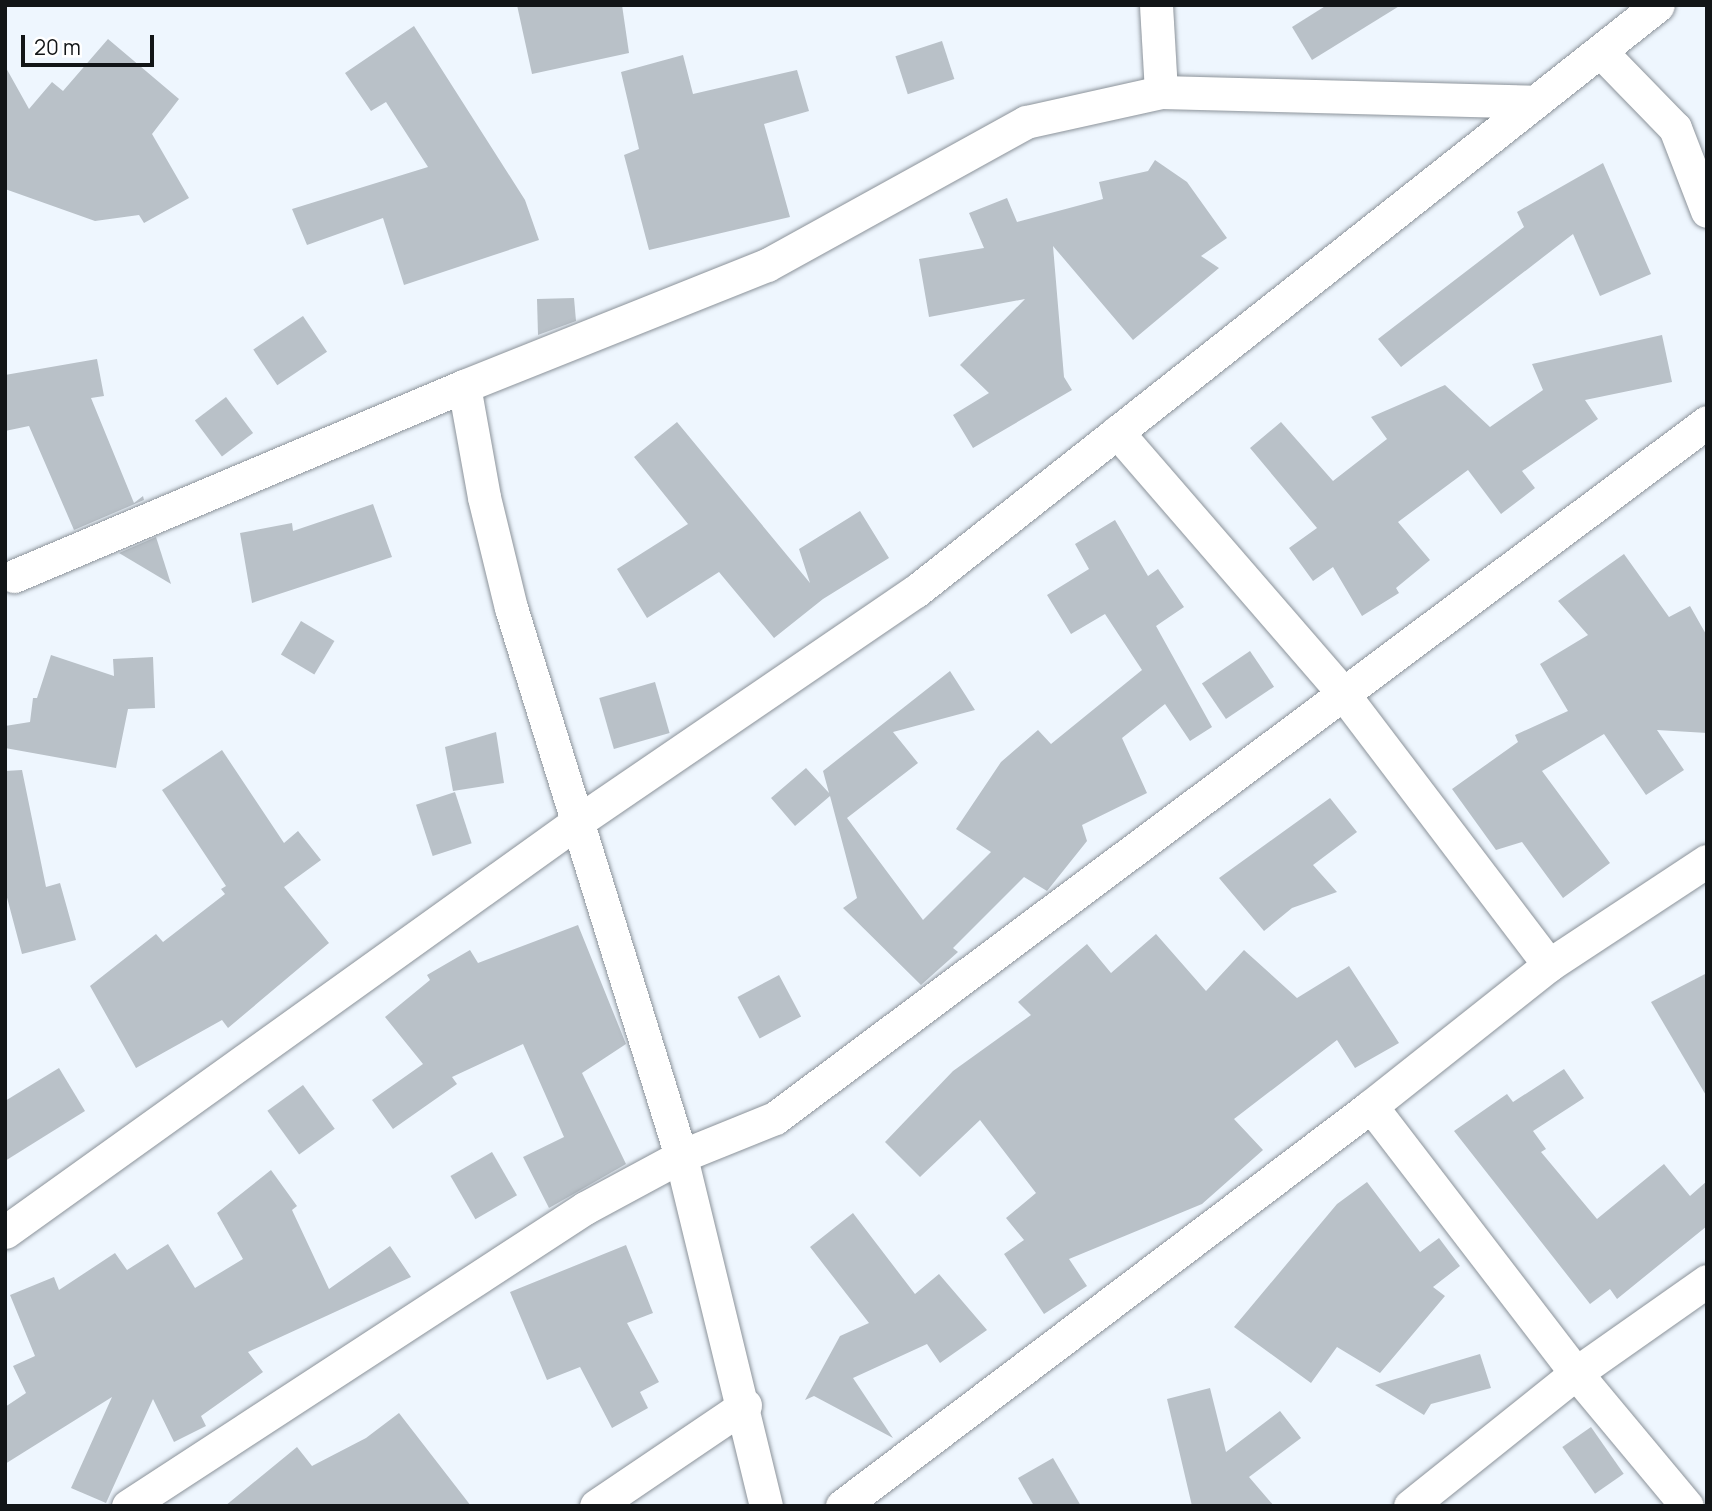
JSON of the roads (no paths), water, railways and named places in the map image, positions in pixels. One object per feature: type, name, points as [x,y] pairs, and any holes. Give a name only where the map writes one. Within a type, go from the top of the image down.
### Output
[{"type":"street","points":[[1156,5],[1161,92]]},
{"type":"street","points":[[5,1231],[577,822],[916,591],[1658,5]]},
{"type":"street","points":[[1601,51],[1675,128],[1707,211]]},
{"type":"street","points":[[14,576],[464,386],[767,265],[1026,122],[1161,92],[1535,102]]},
{"type":"street","points":[[1675,128],[1707,139]]},
{"type":"street","points":[[464,386],[484,497],[511,608],[681,1156],[745,1405],[766,1506]]},
{"type":"street","points":[[128,1506],[585,1208],[681,1156],[775,1118],[1341,691],[1707,422]]},
{"type":"street","points":[[1117,432],[1341,691],[1549,965]]},
{"type":"street","points":[[842,1506],[1371,1106],[1549,965],[1707,861]]},
{"type":"street","points":[[1371,1106],[1576,1373],[1687,1506]]},
{"type":"street","points":[[1410,1506],[1576,1373],[1707,1281]]},
{"type":"street","points":[[596,1506],[745,1405]]}]
